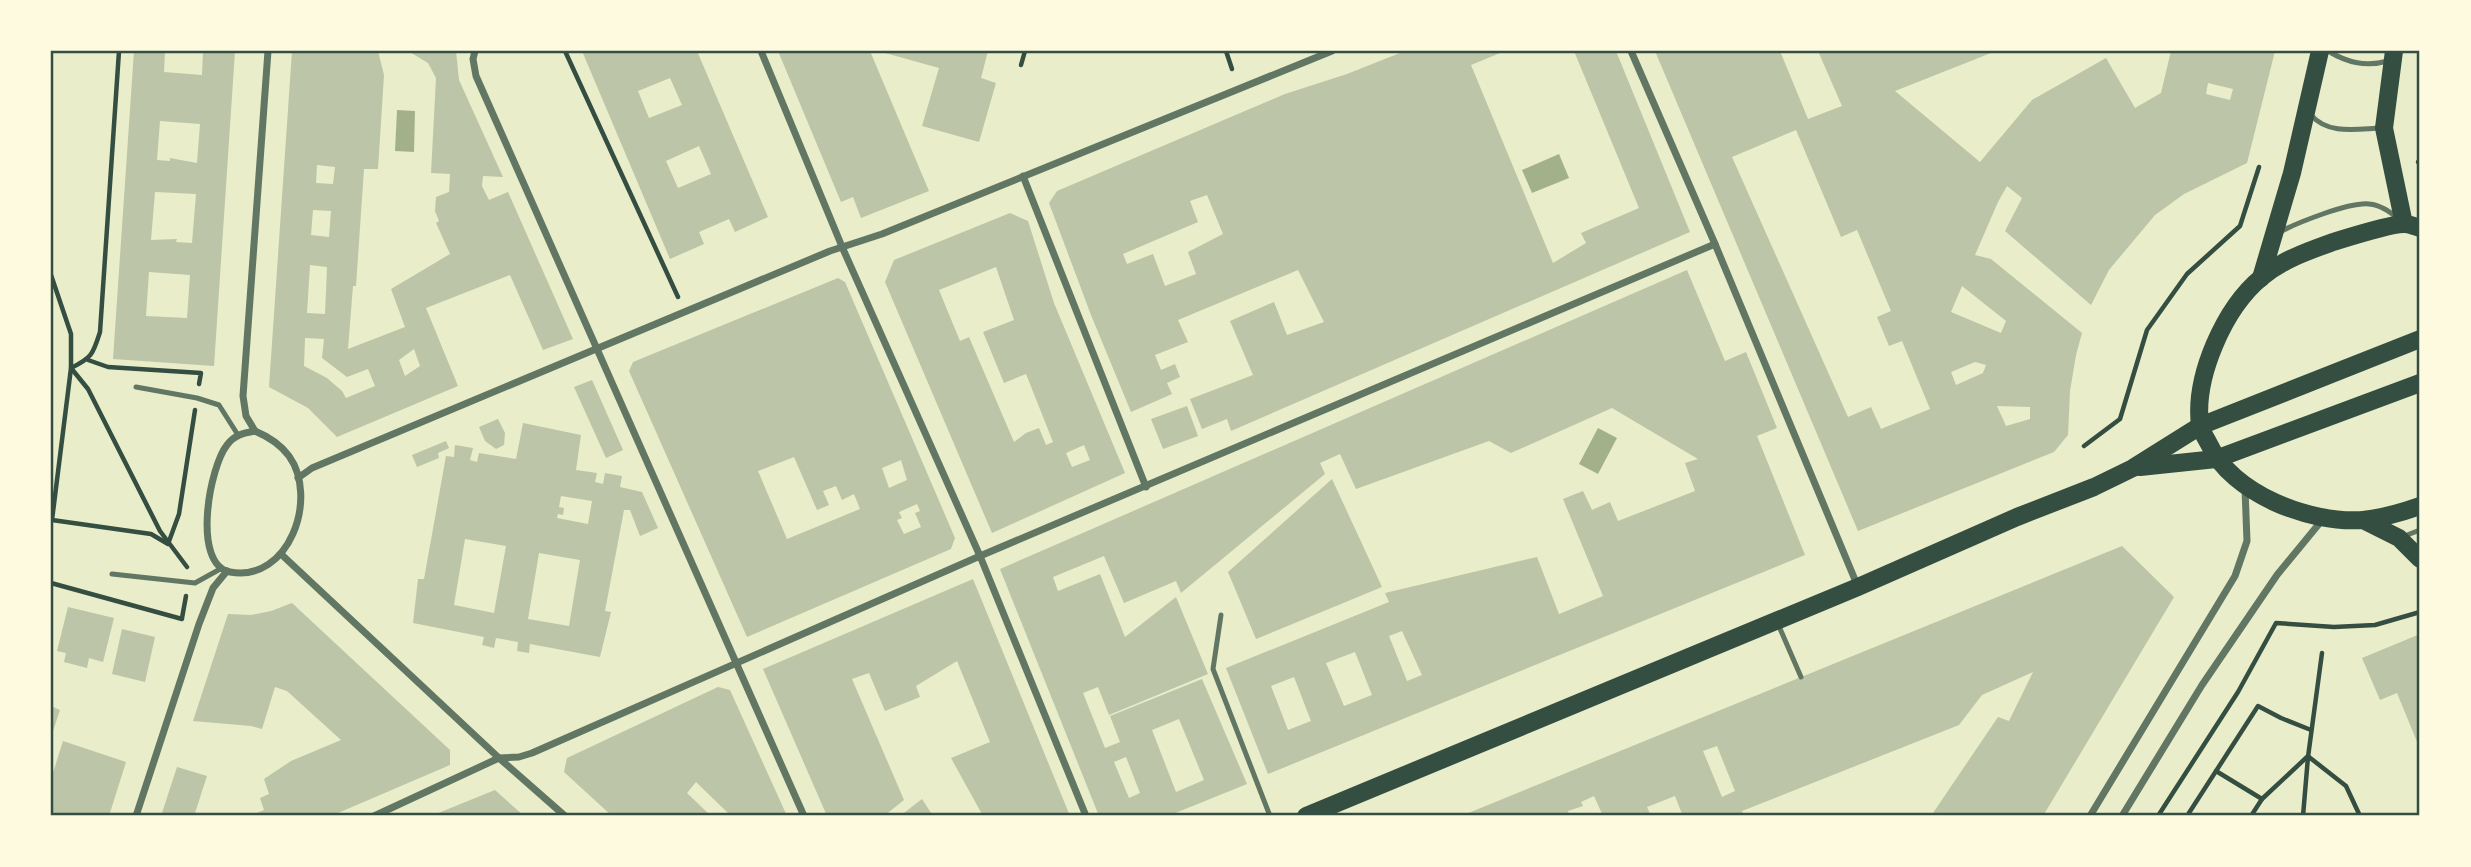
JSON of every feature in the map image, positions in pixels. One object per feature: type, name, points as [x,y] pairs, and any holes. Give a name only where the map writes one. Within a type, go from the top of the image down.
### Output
[{"type":"main road","points":[[2261,278],[2292,173],[2320,51]]},
{"type":"main road","points":[[2393,55],[2384,128],[2412,226],[2345,238],[2301,253],[2261,278],[2232,312],[2216,339],[2201,385],[2200,426],[2216,458],[2245,485],[2282,506],[2325,517],[2364,520],[2420,506]]},
{"type":"main road","points":[[1306,816],[1858,587],[2133,468],[2200,426],[2420,339]]},
{"type":"main road","points":[[2133,468],[2216,458],[2420,383]]},
{"type":"main road","points":[[2364,520],[2399,538],[2420,559]]},
{"type":"street","points":[[255,430],[238,435],[228,443],[218,460],[208,498],[207,536],[210,550],[215,562],[225,570],[244,572],[262,569],[282,555],[299,516],[298,478],[289,456],[269,437],[255,430],[246,416],[243,396],[268,51]]},
{"type":"street","points":[[475,51],[473,59],[476,76],[804,816]]},
{"type":"street","points":[[761,51],[843,248],[980,556],[1086,816]]},
{"type":"street","points":[[298,478],[312,468],[830,251],[1332,51]]},
{"type":"street","points":[[1631,51],[1858,587]]},
{"type":"street","points":[[1023,176],[1146,487]]},
{"type":"street","points":[[374,816],[499,758],[532,753],[980,556],[1715,244]]},
{"type":"street","points":[[2090,816],[2235,576],[2247,541],[2245,485]]},
{"type":"street","points":[[2122,816],[2202,685],[2277,575],[2325,517]]},
{"type":"street","points":[[282,555],[499,758],[565,816]]},
{"type":"street","points":[[136,816],[199,624],[214,588],[225,570]]},
{"type":"lane","points":[[2328,51],[2355,63],[2370,65],[2393,55]]},
{"type":"lane","points":[[2306,110],[2326,127],[2351,130],[2384,128]]},
{"type":"lane","points":[[2273,236],[2300,221],[2368,204],[2387,210],[2412,226]]},
{"type":"lane","points":[[136,387],[197,398],[219,405],[238,435]]},
{"type":"lane","points":[[2399,538],[2420,530]]},
{"type":"lane","points":[[112,574],[195,583],[225,570]]},
{"type":"lane","points":[[1222,615],[1213,669],[1270,816]]},
{"type":"lane","points":[[1777,621],[1801,677]]},
{"type":"path","points":[[71,368],[88,360],[100,332],[119,51]]},
{"type":"path","points":[[565,51],[678,297]]},
{"type":"path","points":[[1021,65],[1025,51]]},
{"type":"path","points":[[1226,51],[1232,69]]},
{"type":"path","points":[[2084,446],[2120,419],[2147,330],[2186,274],[2240,226],[2259,166]]},
{"type":"path","points":[[51,275],[71,334],[71,368],[52,520],[151,534],[168,544],[179,514],[201,373],[108,367],[88,360]]},
{"type":"path","points":[[71,368],[88,389],[160,531]]},
{"type":"path","points":[[51,583],[182,619],[179,630]]},
{"type":"path","points":[[2158,816],[2238,692],[2276,623],[2334,627],[2375,625],[2420,612]]},
{"type":"path","points":[[2303,816],[2322,653]]},
{"type":"path","points":[[2187,816],[2258,706],[2311,730]]},
{"type":"path","points":[[2251,816],[2262,799],[2308,757]]},
{"type":"path","points":[[2308,757],[2346,786],[2360,816]]},
{"type":"path","points":[[2216,771],[2262,799]]},
{"type":"shaded area","points":[[397,110],[415,111],[414,152],[395,151]]},
{"type":"shaded area","points":[[1559,154],[1569,178],[1532,193],[1522,170]]},
{"type":"shaded area","points":[[1598,428],[1617,438],[1598,474],[1579,464]]},
{"type":"building","points":[[134,51],[165,51],[164,72],[202,75],[203,51],[235,51],[214,366],[113,359]],"holes":[[[160,121],[200,124],[197,163],[170,158],[170,161],[157,160]],[[155,192],[196,194],[192,243],[176,242],[177,239],[151,240]],[[149,272],[190,275],[187,318],[146,316]]]},
{"type":"building","points":[[292,51],[378,51],[384,75],[378,169],[364,169],[356,286],[353,286],[348,349],[405,327],[391,289],[450,254],[436,223],[439,221],[435,211],[436,197],[449,192],[450,174],[431,173],[436,78],[428,63],[408,51],[456,51],[459,80],[503,177],[483,176],[482,186],[489,200],[508,192],[573,339],[543,350],[510,275],[426,308],[458,386],[337,437],[308,408],[269,387]],"holes":[[[317,165],[335,167],[333,184],[316,183]],[[313,210],[331,211],[329,237],[311,235]],[[310,265],[327,267],[325,314],[307,313]],[[305,338],[324,339],[322,358],[347,377],[368,369],[375,386],[346,398],[327,378],[304,366]],[[414,349],[420,366],[405,376],[399,360]]]},
{"type":"building","points":[[582,51],[697,51],[768,217],[735,232],[729,219],[699,232],[704,244],[670,259]],"holes":[[[670,78],[682,105],[649,118],[638,91]],[[699,146],[711,174],[678,188],[666,161]]]},
{"type":"building","points":[[778,51],[870,51],[929,191],[861,218],[853,197],[841,202]]},
{"type":"building","points":[[878,51],[988,51],[981,78],[996,83],[979,142],[922,126],[939,68]]},
{"type":"building","points":[[1405,51],[1505,51],[1471,65],[1553,263],[1586,243],[1581,233],[1639,208],[1574,51],[1616,51],[1690,232],[1231,431],[1227,419],[1202,429],[1190,399],[1253,375],[1230,321],[1274,302],[1287,335],[1324,322],[1298,270],[1178,320],[1188,342],[1155,355],[1161,370],[1175,364],[1180,377],[1167,383],[1172,394],[1131,412],[1049,203],[1057,191],[1285,94]],"holes":[[[1207,195],[1223,234],[1188,252],[1196,274],[1165,286],[1153,254],[1127,264],[1123,254],[1198,222],[1190,201]]]},
{"type":"building","points":[[1655,51],[1780,51],[1808,119],[1842,106],[1818,51],[1996,51],[1895,91],[1980,162],[2032,100],[2106,58],[2135,108],[2161,93],[2171,51],[2275,51],[2247,163],[2184,194],[2155,215],[2109,270],[2091,305],[2005,231],[2022,198],[2007,186],[1975,255],[1991,259],[2082,333],[2070,391],[2068,435],[2054,452],[1858,531]],"holes":[[[2208,83],[2233,89],[2230,100],[2206,94]],[[1796,130],[1841,237],[1857,230],[1891,311],[1877,317],[1889,346],[1902,341],[1930,409],[1881,429],[1871,407],[1848,417],[1732,157]],[[1962,286],[2006,321],[2001,333],[1951,312]],[[1975,362],[1986,365],[1983,373],[1956,385],[1951,372]],[[1997,406],[2030,407],[2030,419],[2006,426]]]},
{"type":"building","points":[[1010,213],[1028,221],[1054,303],[1125,473],[992,533],[885,282],[894,260]],"holes":[[[996,267],[1014,320],[983,332],[1004,383],[1026,374],[1053,442],[1046,445],[1039,428],[1014,442],[969,337],[960,341],[939,290]],[[1084,445],[1090,460],[1072,467],[1066,453]]]},
{"type":"building","points":[[1687,270],[1725,361],[1746,352],[1777,428],[1757,436],[1805,555],[1268,774],[1226,668],[1389,602],[1385,593],[1537,557],[1559,614],[1603,596],[1563,499],[1583,491],[1592,510],[1610,502],[1618,521],[1695,491],[1685,463],[1698,459],[1612,408],[1511,453],[1489,441],[1356,489],[1340,454],[1320,463],[1325,474],[1181,593],[1176,581],[1124,603],[1104,556],[1053,577],[1058,591],[1100,574],[1125,637],[1176,597],[1208,674],[1109,715],[1098,687],[1083,693],[1105,748],[1120,742],[1110,716],[1202,679],[1247,784],[1168,816],[1099,816],[1000,569]],"holes":[[[1402,631],[1422,675],[1407,681],[1389,636]],[[1355,652],[1372,695],[1344,706],[1326,663]],[[1294,677],[1311,721],[1288,730],[1271,686]],[[1179,719],[1204,780],[1176,792],[1152,730]],[[1126,757],[1140,793],[1129,798],[1114,762]]]},
{"type":"building","points":[[838,278],[845,282],[955,538],[951,549],[747,637],[629,371],[633,362]],"holes":[[[794,457],[817,510],[829,505],[823,491],[836,486],[842,500],[854,494],[860,509],[787,539],[758,471]],[[901,460],[907,480],[889,488],[882,468]],[[917,504],[920,511],[915,513],[921,527],[904,534],[897,520],[902,518],[899,512]]]},
{"type":"building","points":[[592,380],[623,450],[606,458],[574,387]]},
{"type":"building","points":[[1187,406],[1198,436],[1163,449],[1151,419]]},
{"type":"building","points":[[498,419],[505,433],[504,445],[496,449],[485,441],[479,427]]},
{"type":"building","points":[[523,423],[581,435],[576,470],[597,473],[595,482],[603,484],[605,473],[622,476],[620,487],[642,492],[658,528],[640,536],[630,510],[624,510],[605,611],[611,612],[600,657],[530,644],[529,653],[517,651],[518,642],[496,638],[494,648],[482,645],[484,637],[413,623],[418,579],[424,579],[446,456],[454,457],[455,445],[473,448],[470,460],[477,462],[479,453],[516,459]],"holes":[[[561,496],[592,501],[588,524],[557,518],[558,514],[563,515],[564,508],[559,507]],[[465,539],[506,546],[494,613],[454,605]],[[539,553],[580,560],[569,626],[528,619]]]},
{"type":"building","points":[[446,441],[449,448],[438,453],[439,458],[417,467],[412,455]]},
{"type":"building","points":[[1332,479],[1382,587],[1256,639],[1228,572]]},
{"type":"building","points":[[2122,546],[2174,597],[2043,816],[1931,816],[1998,717],[2009,721],[2033,672],[1982,695],[1959,725],[1742,811],[1744,816],[1676,816],[1682,814],[1675,796],[1647,807],[1651,816],[1603,816],[1594,796],[1581,802],[1583,806],[1568,811],[1570,816],[1461,816]],"holes":[[[1717,746],[1735,791],[1722,797],[1703,751]]]},
{"type":"building","points":[[973,579],[1070,816],[983,816],[951,758],[990,742],[957,661],[916,686],[920,697],[885,711],[869,673],[852,679],[904,800],[884,816],[827,816],[763,669]]},
{"type":"building","points":[[292,603],[450,750],[450,765],[331,816],[249,816],[264,810],[260,798],[269,794],[264,779],[291,761],[341,740],[287,691],[275,687],[262,729],[193,721],[228,614],[251,615]]},
{"type":"building","points":[[68,607],[114,618],[103,662],[89,658],[87,668],[64,662],[66,653],[57,651]]},
{"type":"building","points":[[122,629],[155,637],[145,682],[112,674]]},
{"type":"building","points":[[2420,634],[2420,749],[2397,693],[2380,700],[2362,658]]},
{"type":"building","points":[[718,687],[730,690],[787,816],[729,816],[696,782],[687,793],[711,816],[612,816],[564,772],[567,758]]},
{"type":"building","points":[[51,706],[60,710],[51,737]]},
{"type":"building","points":[[63,741],[126,762],[109,816],[51,816],[51,779]]},
{"type":"building","points":[[177,767],[207,776],[194,816],[161,816]]},
{"type":"building","points":[[495,790],[524,816],[431,816]]},
{"type":"building","points":[[922,799],[933,816],[900,816]]}]
